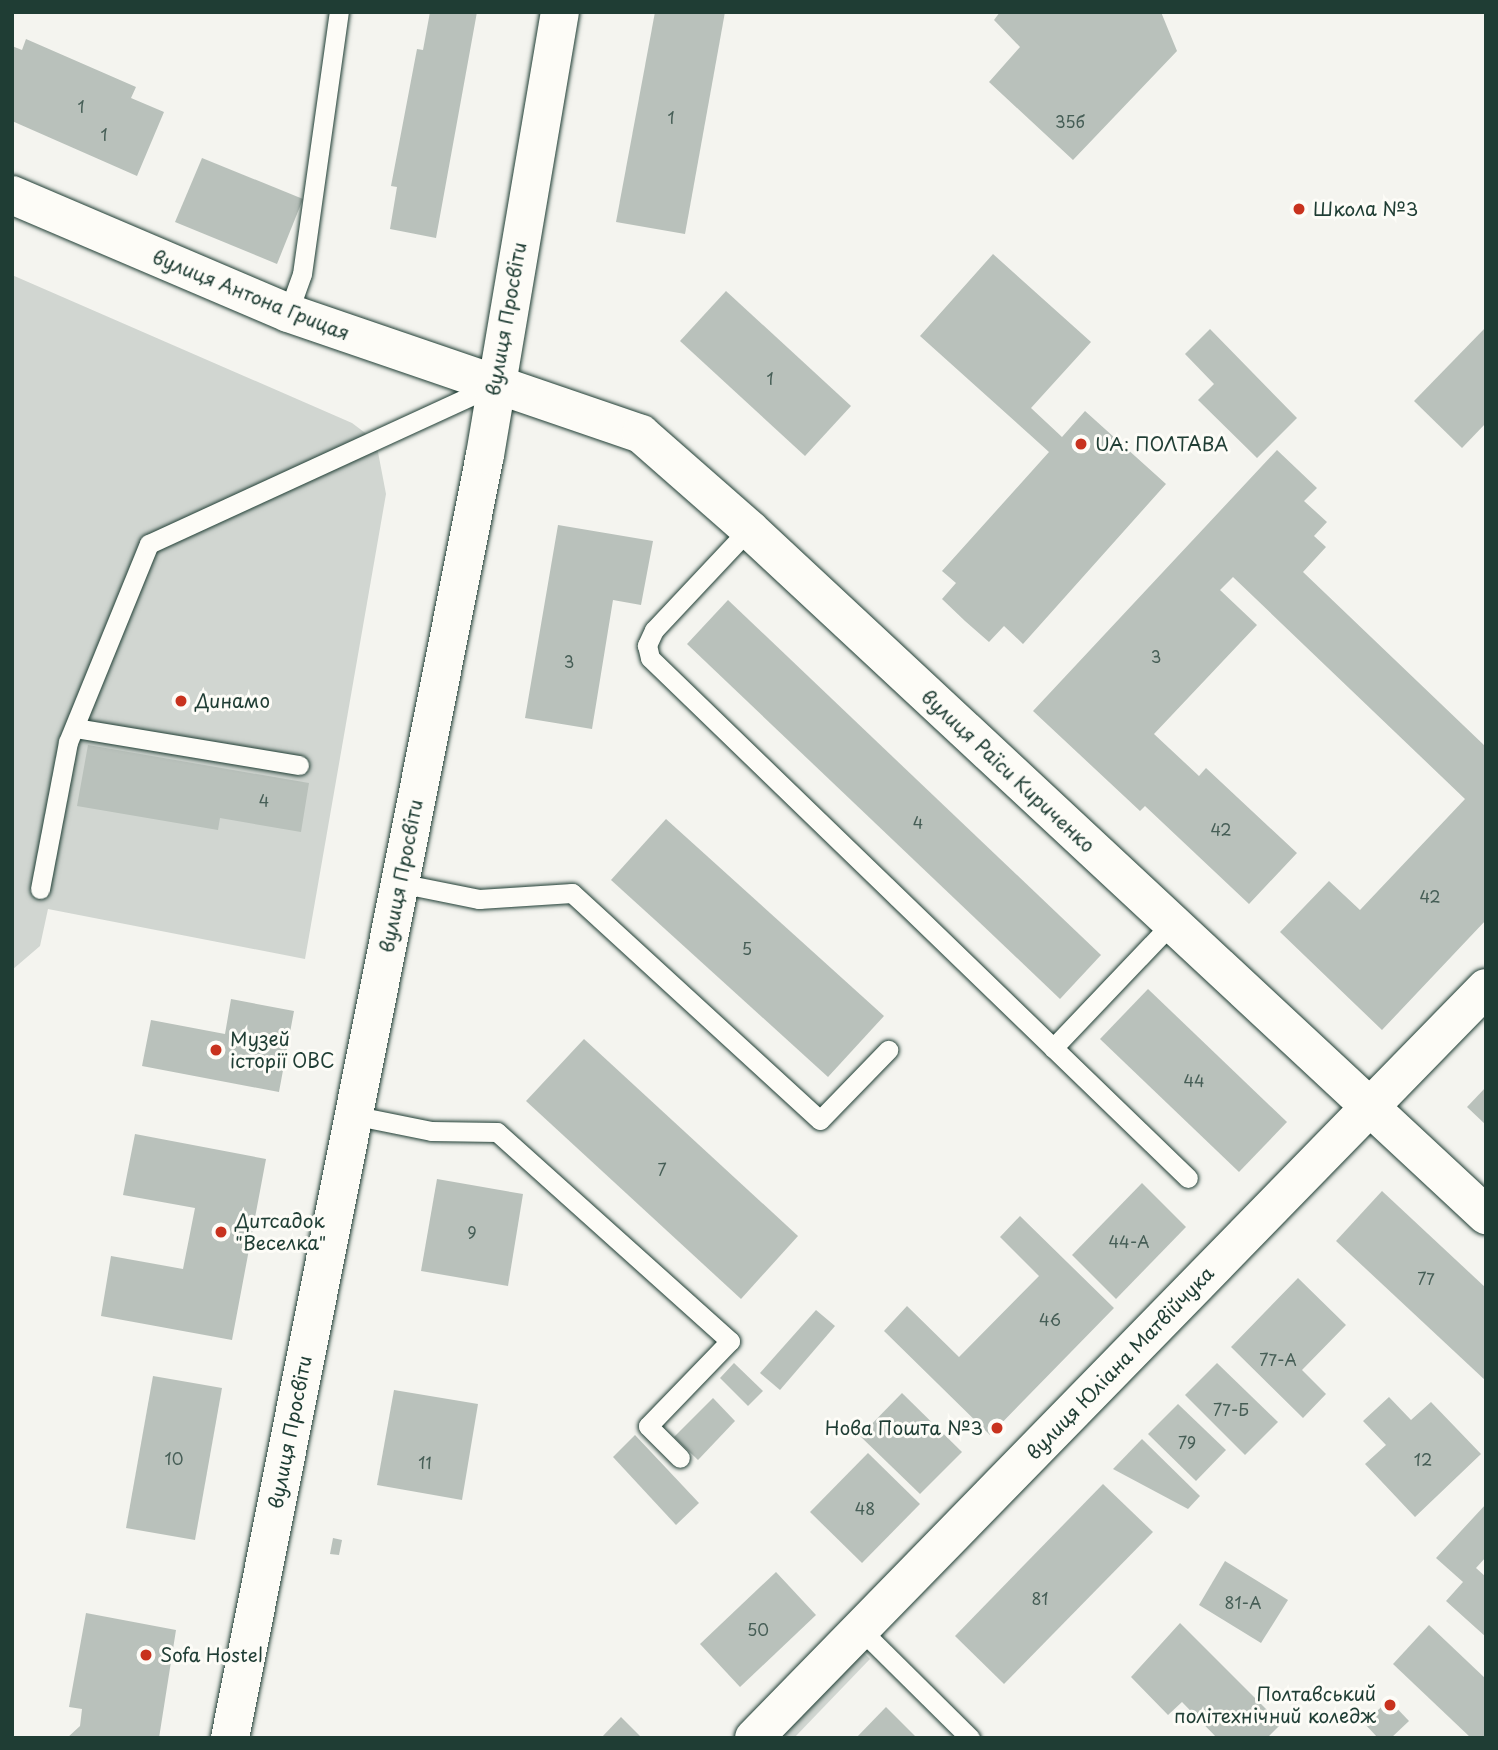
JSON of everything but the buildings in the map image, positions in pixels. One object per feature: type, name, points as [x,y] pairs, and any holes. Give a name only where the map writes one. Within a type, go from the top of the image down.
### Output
[{"type":"street","name":"вулиця Просвіти","points":[[230,1738],[485,455],[494,386],[560,12]]},
{"type":"street","name":"вулиця Антона Грицая","points":[[12,195],[288,313],[494,386]]},
{"type":"street","name":"вулиця Раїси Кириченко","points":[[494,386],[641,435],[749,529],[1486,1215]]},
{"type":"street","name":"вулиця Юліана Матвійчука","points":[[754,1738],[1486,988]]},
{"type":"lane","points":[[288,313],[302,274],[340,12]]},
{"type":"lane","points":[[40,889],[75,728],[149,544],[494,386]]},
{"type":"lane","points":[[749,529],[654,630],[647,645],[650,658],[1188,1178]]},
{"type":"lane","points":[[75,728],[299,765]]},
{"type":"lane","points":[[399,883],[479,899],[572,893],[820,1120],[888,1050]]},
{"type":"lane","points":[[1053,1048],[1172,923]]},
{"type":"lane","points":[[352,1115],[431,1131],[498,1132],[730,1341],[648,1426],[680,1458]]},
{"type":"lane","points":[[860,1629],[970,1738]]},
{"type":"shaded area","name":"Динамо","points":[[12,275],[352,423],[368,435],[378,452],[386,494],[305,959],[48,909],[40,946],[12,970]]},
{"type":"shaded area","points":[[857,1646],[870,1659],[794,1738],[767,1738]]},
{"type":"place","name":"Школа №3","points":[[1299,209]]},
{"type":"place","name":"UA: ПОЛТАВА","points":[[1081,444]]},
{"type":"place","name":"Динамо","points":[[181,701]]},
{"type":"place","name":"Музей історії ОВС","points":[[216,1050]]},
{"type":"place","name":"Дитсадок \"Веселка\"","points":[[221,1232]]},
{"type":"place","name":"Нова Пошта №3","points":[[997,1428]]},
{"type":"place","name":"Sofa Hostel","points":[[146,1655]]},
{"type":"place","name":"Полтавський політехнічний коледж","points":[[1390,1705]]}]
